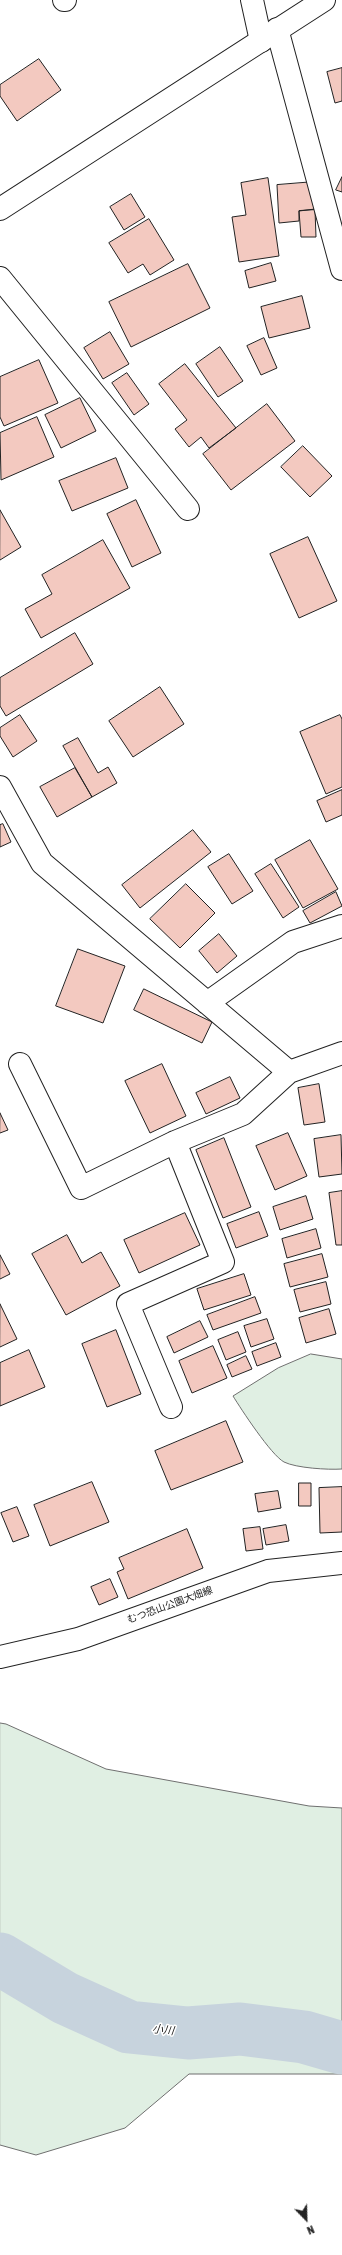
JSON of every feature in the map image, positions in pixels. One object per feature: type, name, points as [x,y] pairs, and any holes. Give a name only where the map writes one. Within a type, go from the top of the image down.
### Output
[{"type":"street","points":[[252,0],[269,35],[342,269]]},
{"type":"street","points":[[0,209],[324,0]]},
{"type":"street","points":[[0,278],[188,509]]},
{"type":"street","points":[[0,787],[42,863],[289,1072]]},
{"type":"street","points":[[207,1002],[293,942],[342,926]]},
{"type":"street","points":[[20,1064],[81,1188],[175,1142],[242,1114],[289,1072],[342,1053]]},
{"type":"street","points":[[171,1407],[128,1304],[223,1262],[175,1142]]},
{"type":"street","name":"むつ恐山公園大畑線","points":[[0,1657],[78,1638],[268,1571],[342,1563]]},
{"type":"green space","points":[[311,1354],[342,1359],[342,1469],[296,1466],[284,1462],[278,1458],[249,1421],[233,1396],[278,1368]]},
{"type":"green space","points":[[0,1723],[6,1724],[106,1769],[309,1806],[342,1808],[342,2074],[189,2074],[125,2128],[36,2155],[0,2145]]},
{"type":"building","points":[[39,59],[61,90],[17,121],[0,96],[0,85]]},
{"type":"building","points":[[342,68],[342,101],[335,103],[327,72]]},
{"type":"building","points":[[342,177],[342,192],[336,190]]},
{"type":"building","points":[[268,178],[279,256],[239,262],[232,217],[246,215],[241,183]]},
{"type":"building","points":[[314,182],[315,209],[299,211],[299,221],[279,223],[277,185]]},
{"type":"building","points":[[131,194],[145,217],[124,230],[110,207]]},
{"type":"building","points":[[315,210],[316,237],[301,237],[299,211]]},
{"type":"building","points":[[149,219],[174,260],[150,275],[143,264],[128,273],[109,243]]},
{"type":"building","points":[[271,263],[276,281],[249,288],[245,271]]},
{"type":"building","points":[[188,264],[210,308],[131,347],[109,302]]},
{"type":"building","points":[[302,296],[310,328],[269,338],[261,307]]},
{"type":"building","points":[[110,332],[129,364],[103,379],[84,348]]},
{"type":"building","points":[[264,338],[277,368],[261,375],[247,346]]},
{"type":"building","points":[[220,347],[243,381],[218,397],[196,364]]},
{"type":"building","points":[[39,360],[58,403],[4,426],[0,417],[0,377]]},
{"type":"building","points":[[185,364],[236,428],[209,448],[201,437],[189,447],[175,429],[187,420],[159,384]]},
{"type":"building","points":[[127,373],[149,404],[134,415],[112,383]]},
{"type":"building","points":[[80,398],[96,431],[61,448],[45,415]]},
{"type":"building","points":[[267,404],[295,441],[231,490],[203,454]]},
{"type":"building","points":[[37,417],[54,457],[1,480],[0,433]]},
{"type":"building","points":[[303,446],[332,476],[310,497],[281,467]]},
{"type":"building","points":[[116,458],[128,488],[72,511],[59,481]]},
{"type":"building","points":[[136,500],[161,553],[132,567],[107,514]]},
{"type":"building","points":[[0,510],[21,547],[0,560]]},
{"type":"building","points":[[308,537],[337,601],[299,618],[270,554]]},
{"type":"building","points":[[103,540],[130,588],[41,638],[25,609],[52,594],[42,575]]},
{"type":"building","points":[[75,633],[93,664],[6,716],[0,706],[0,678]]},
{"type":"building","points":[[160,687],[184,724],[133,757],[109,721]]},
{"type":"building","points":[[20,715],[37,741],[13,757],[0,736],[0,728]]},
{"type":"building","points":[[340,715],[342,719],[342,787],[326,794],[300,732]]},
{"type":"building","points":[[78,738],[98,773],[108,767],[117,783],[92,797],[63,746]]},
{"type":"building","points":[[75,768],[92,797],[57,817],[40,787]]},
{"type":"building","points":[[342,790],[342,815],[326,822],[317,801]]},
{"type":"building","points":[[3,824],[11,842],[0,847],[0,825]]},
{"type":"building","points":[[193,830],[211,852],[140,908],[122,885]]},
{"type":"building","points":[[310,840],[338,889],[303,908],[275,860]]},
{"type":"building","points":[[229,854],[253,891],[232,904],[208,867]]},
{"type":"building","points":[[271,864],[299,907],[283,918],[255,874]]},
{"type":"building","points":[[186,884],[215,913],[180,948],[150,919]]},
{"type":"building","points":[[336,892],[342,906],[310,923],[303,911]]},
{"type":"building","points":[[219,934],[237,956],[217,973],[199,951]]},
{"type":"building","points":[[78,949],[125,966],[103,1023],[56,1006]]},
{"type":"building","points":[[144,989],[212,1022],[202,1043],[134,1010]]},
{"type":"building","points":[[162,1064],[186,1116],[150,1133],[125,1081]]},
{"type":"building","points":[[230,1077],[240,1098],[206,1114],[196,1093]]},
{"type":"building","points":[[319,1084],[325,1122],[304,1125],[298,1088]]},
{"type":"building","points":[[0,1113],[8,1130],[0,1133]]},
{"type":"building","points":[[288,1133],[307,1176],[275,1190],[256,1146]]},
{"type":"building","points":[[341,1135],[342,1174],[319,1177],[314,1139]]},
{"type":"building","points":[[224,1138],[251,1207],[223,1218],[196,1150]]},
{"type":"building","points":[[342,1191],[342,1245],[336,1245],[329,1193]]},
{"type":"building","points":[[306,1196],[313,1219],[280,1230],[273,1207]]},
{"type":"building","points":[[259,1212],[268,1236],[236,1248],[227,1224]]},
{"type":"building","points":[[185,1213],[200,1245],[139,1273],[124,1240]]},
{"type":"building","points":[[316,1229],[321,1248],[287,1258],[282,1239]]},
{"type":"building","points":[[67,1235],[82,1263],[101,1252],[120,1286],[66,1315],[32,1254]]},
{"type":"building","points":[[322,1254],[328,1277],[290,1287],[284,1264]]},
{"type":"building","points":[[0,1255],[10,1274],[0,1279]]},
{"type":"building","points":[[244,1274],[251,1295],[204,1310],[197,1289]]},
{"type":"building","points":[[326,1282],[331,1304],[300,1312],[294,1290]]},
{"type":"building","points":[[255,1297],[261,1313],[213,1330],[207,1315]]},
{"type":"building","points":[[0,1304],[17,1339],[0,1347]]},
{"type":"building","points":[[329,1309],[336,1334],[306,1343],[299,1318]]},
{"type":"building","points":[[267,1319],[274,1339],[251,1347],[244,1326]]},
{"type":"building","points":[[200,1321],[208,1337],[174,1353],[167,1337]]},
{"type":"building","points":[[116,1330],[141,1394],[107,1407],[82,1344]]},
{"type":"building","points":[[238,1332],[246,1352],[226,1360],[218,1340]]},
{"type":"building","points":[[276,1343],[281,1357],[257,1366],[252,1352]]},
{"type":"building","points":[[213,1346],[227,1378],[192,1393],[179,1361]]},
{"type":"building","points":[[29,1350],[45,1387],[0,1406],[0,1363]]},
{"type":"building","points":[[246,1356],[252,1369],[232,1377],[227,1365]]},
{"type":"building","points":[[226,1421],[243,1462],[171,1490],[155,1451]]},
{"type":"building","points":[[92,1482],[109,1522],[50,1546],[34,1505]]},
{"type":"building","points":[[299,1483],[311,1483],[311,1506],[299,1506]]},
{"type":"building","points":[[342,1487],[342,1532],[320,1533],[319,1488]]},
{"type":"building","points":[[278,1491],[281,1508],[258,1512],[255,1494]]},
{"type":"building","points":[[17,1507],[29,1536],[13,1542],[1,1513]]},
{"type":"building","points":[[286,1525],[289,1541],[266,1545],[263,1529]]},
{"type":"building","points":[[260,1527],[263,1549],[246,1551],[243,1529]]},
{"type":"building","points":[[187,1529],[203,1568],[128,1599],[117,1572],[124,1569],[119,1558]]},
{"type":"building","points":[[110,1579],[118,1597],[99,1605],[91,1587]]},
{"type":"waterway","name":"小川","points":[[0,1959],[65,1998],[129,2027],[188,2033],[240,2029],[304,2037],[342,2048]]}]
